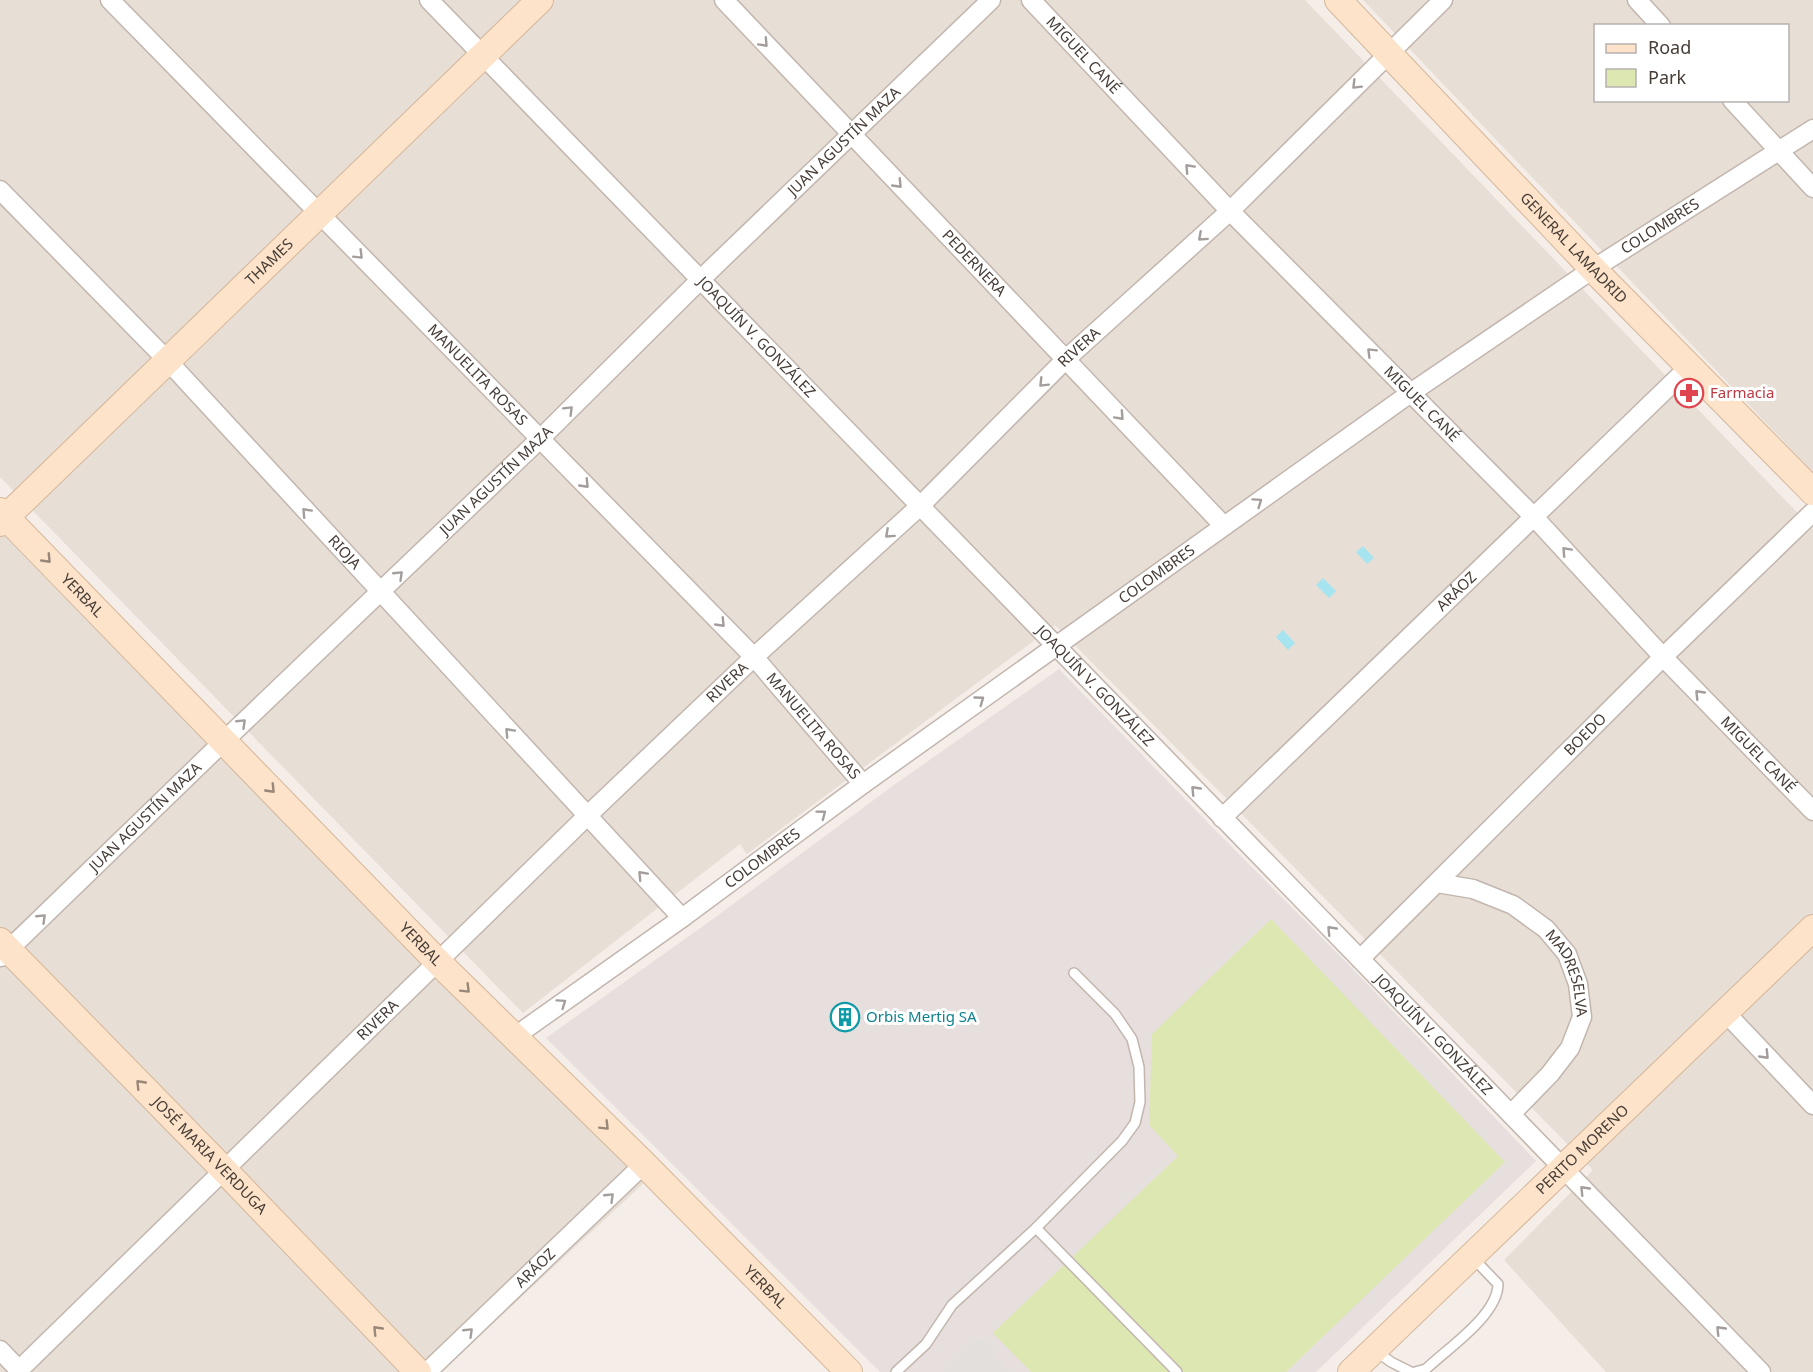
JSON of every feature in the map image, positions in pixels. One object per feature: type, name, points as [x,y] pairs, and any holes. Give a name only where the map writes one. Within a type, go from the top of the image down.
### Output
[{"type":"street","name":"MANUELITA ROSAS","points":[[110,0],[754,657],[863,784]]},
{"type":"street","name":"JOAQUÍN V. GONZÁLEZ","points":[[429,0],[1761,1372]]},
{"type":"street","name":"THAMES","points":[[2,517],[540,0]]},
{"type":"street","name":"PEDERNERA","points":[[724,0],[1224,526]]},
{"type":"street","name":"JUAN AGUSTÍN MAZA","points":[[3,950],[380,592],[991,0]]},
{"type":"street","name":"MIGUEL CANÉ","points":[[1030,0],[1230,211],[1534,517],[1663,657],[1813,811]]},
{"type":"street","name":"GENERAL LAMADRID","points":[[1338,0],[1593,269],[1813,492]]},
{"type":"street","name":"RIVERA","points":[[19,1371],[587,816],[754,657],[920,506],[1066,359],[1230,211],[1443,0]]},
{"type":"street","points":[[1637,0],[1659,24]]},
{"type":"street","points":[[1734,102],[1813,188]]},
{"type":"street","name":"COLOMBRES","points":[[514,1037],[682,918],[863,784],[1412,392],[1593,269],[1813,129]]},
{"type":"street","name":"RIOJA","points":[[0,190],[167,360],[682,918]]},
{"type":"street","name":"ARÁOZ","points":[[1222,818],[1690,366]]},
{"type":"street","name":"BOEDO","points":[[1360,959],[1663,657],[1813,512]]},
{"type":"street","name":"YERBAL","points":[[2,517],[225,740],[438,962],[644,1164],[849,1372]]},
{"type":"street","name":"MADRESELVA","points":[[1437,883],[1473,889],[1513,905],[1546,928],[1567,954],[1578,984],[1582,1017],[1570,1048],[1550,1074],[1511,1114]]},
{"type":"street","name":"PERITO MORENO","points":[[1351,1372],[1813,928]]},
{"type":"street","name":"JOSÉ MARIA VERDUGA","points":[[3,950],[224,1170],[418,1372]]},
{"type":"street","points":[[1725,1012],[1813,1105]]},
{"type":"street","name":"ARÁOZ","points":[[427,1372],[644,1164]]},
{"type":"street","points":[[0,1350],[19,1371]]},
{"type":"lane","points":[[896,1372],[926,1344],[952,1305],[1036,1228],[1122,1141],[1135,1124],[1140,1101],[1139,1067],[1132,1038],[1115,1014],[1074,974]]},
{"type":"lane","points":[[1036,1228],[1177,1372]]},
{"type":"lane","points":[[1374,1349],[1391,1362],[1413,1372],[1425,1369],[1487,1314],[1498,1295],[1498,1284],[1471,1257]]},
{"type":"shaded area","points":[[0,0],[1305,0],[1813,529],[1813,1372],[1606,1372],[1504,1260],[1593,1170],[1055,625],[747,854],[740,844],[523,1013],[0,477]]},
{"type":"shaded area","points":[[1363,0],[1813,0],[1813,472]]},
{"type":"shaded area","points":[[0,518],[647,1180],[441,1372],[0,1372]]},
{"type":"shaded area","points":[[1059,669],[1351,967],[1536,1161],[1316,1372],[880,1372],[546,1038],[713,919],[894,785]]},
{"type":"shaded area","points":[[980,1338],[1010,1372],[941,1372]]},
{"type":"green space","points":[[1271,919],[1505,1162],[1286,1372],[1031,1372],[993,1333],[1178,1156],[1149,1125],[1152,1034]]},
{"type":"water","points":[[1363,546],[1374,558],[1367,564],[1356,552]]},
{"type":"water","points":[[1323,578],[1336,591],[1329,598],[1316,585]]},
{"type":"water","points":[[1283,630],[1295,643],[1288,650],[1276,637]]},
{"type":"place","name":"Farmacia","points":[[1689,393]]},
{"type":"place","name":"Orbis Mertig SA","points":[[845,1017]]}]
